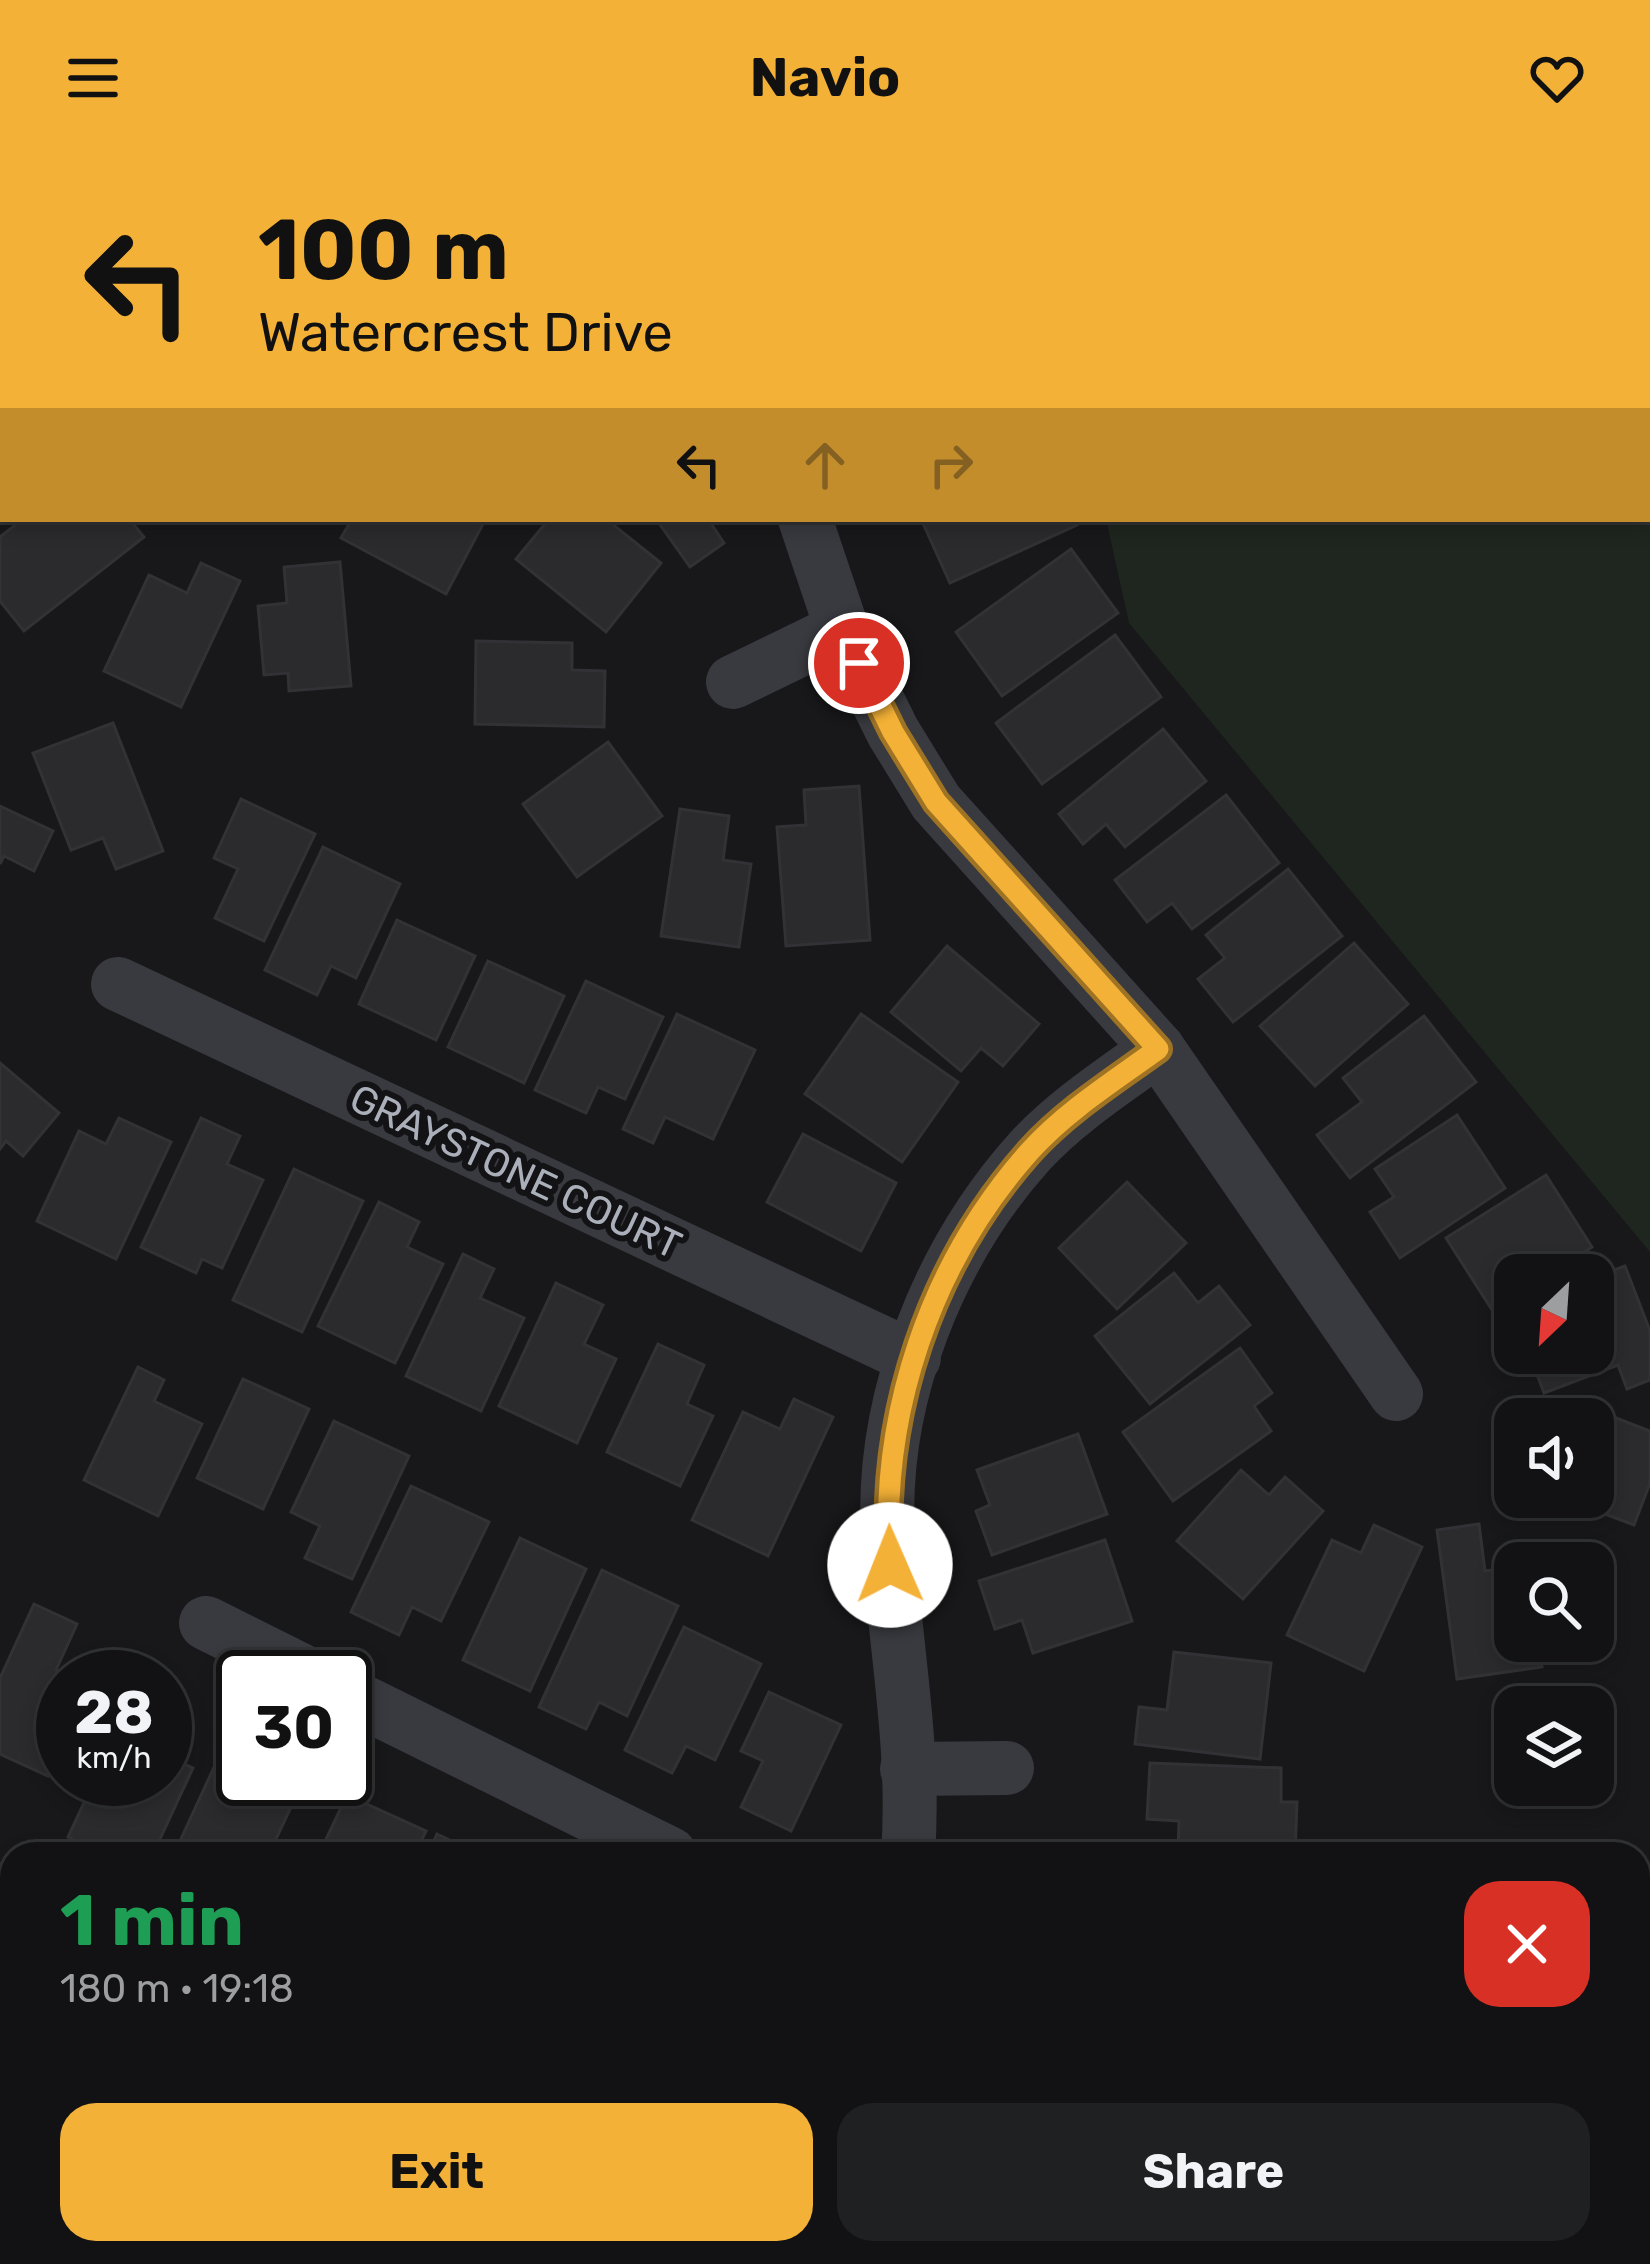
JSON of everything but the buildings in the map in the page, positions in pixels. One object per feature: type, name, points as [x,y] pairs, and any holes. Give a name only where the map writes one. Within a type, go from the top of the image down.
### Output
[{"type":"street","points":[[806,522],[842,629],[893,732],[936,802],[1158,1049],[1396,1394]]},
{"type":"street","points":[[734,682],[842,629]]},
{"type":"street","name":"GRAYSTONE COURT","points":[[118,984],[914,1358]]},
{"type":"street","points":[[908,1842],[906,1698],[887,1529],[897,1420],[914,1358],[929,1313],[989,1201],[1031,1149],[1070,1113],[1158,1049]]},
{"type":"street","points":[[206,1623],[260,1650]]},
{"type":"street","points":[[372,1706],[646,1842]]},
{"type":"street","points":[[907,1769],[1006,1768]]},
{"type":"shaded area","points":[[1107,522],[1650,522],[1650,1252],[1129,623]]},
{"type":"route","points":[[859,663],[893,732],[936,802],[1158,1049],[1070,1113],[1031,1149],[989,1201],[957,1256],[929,1313],[897,1420],[887,1529],[890,1565]]}]
